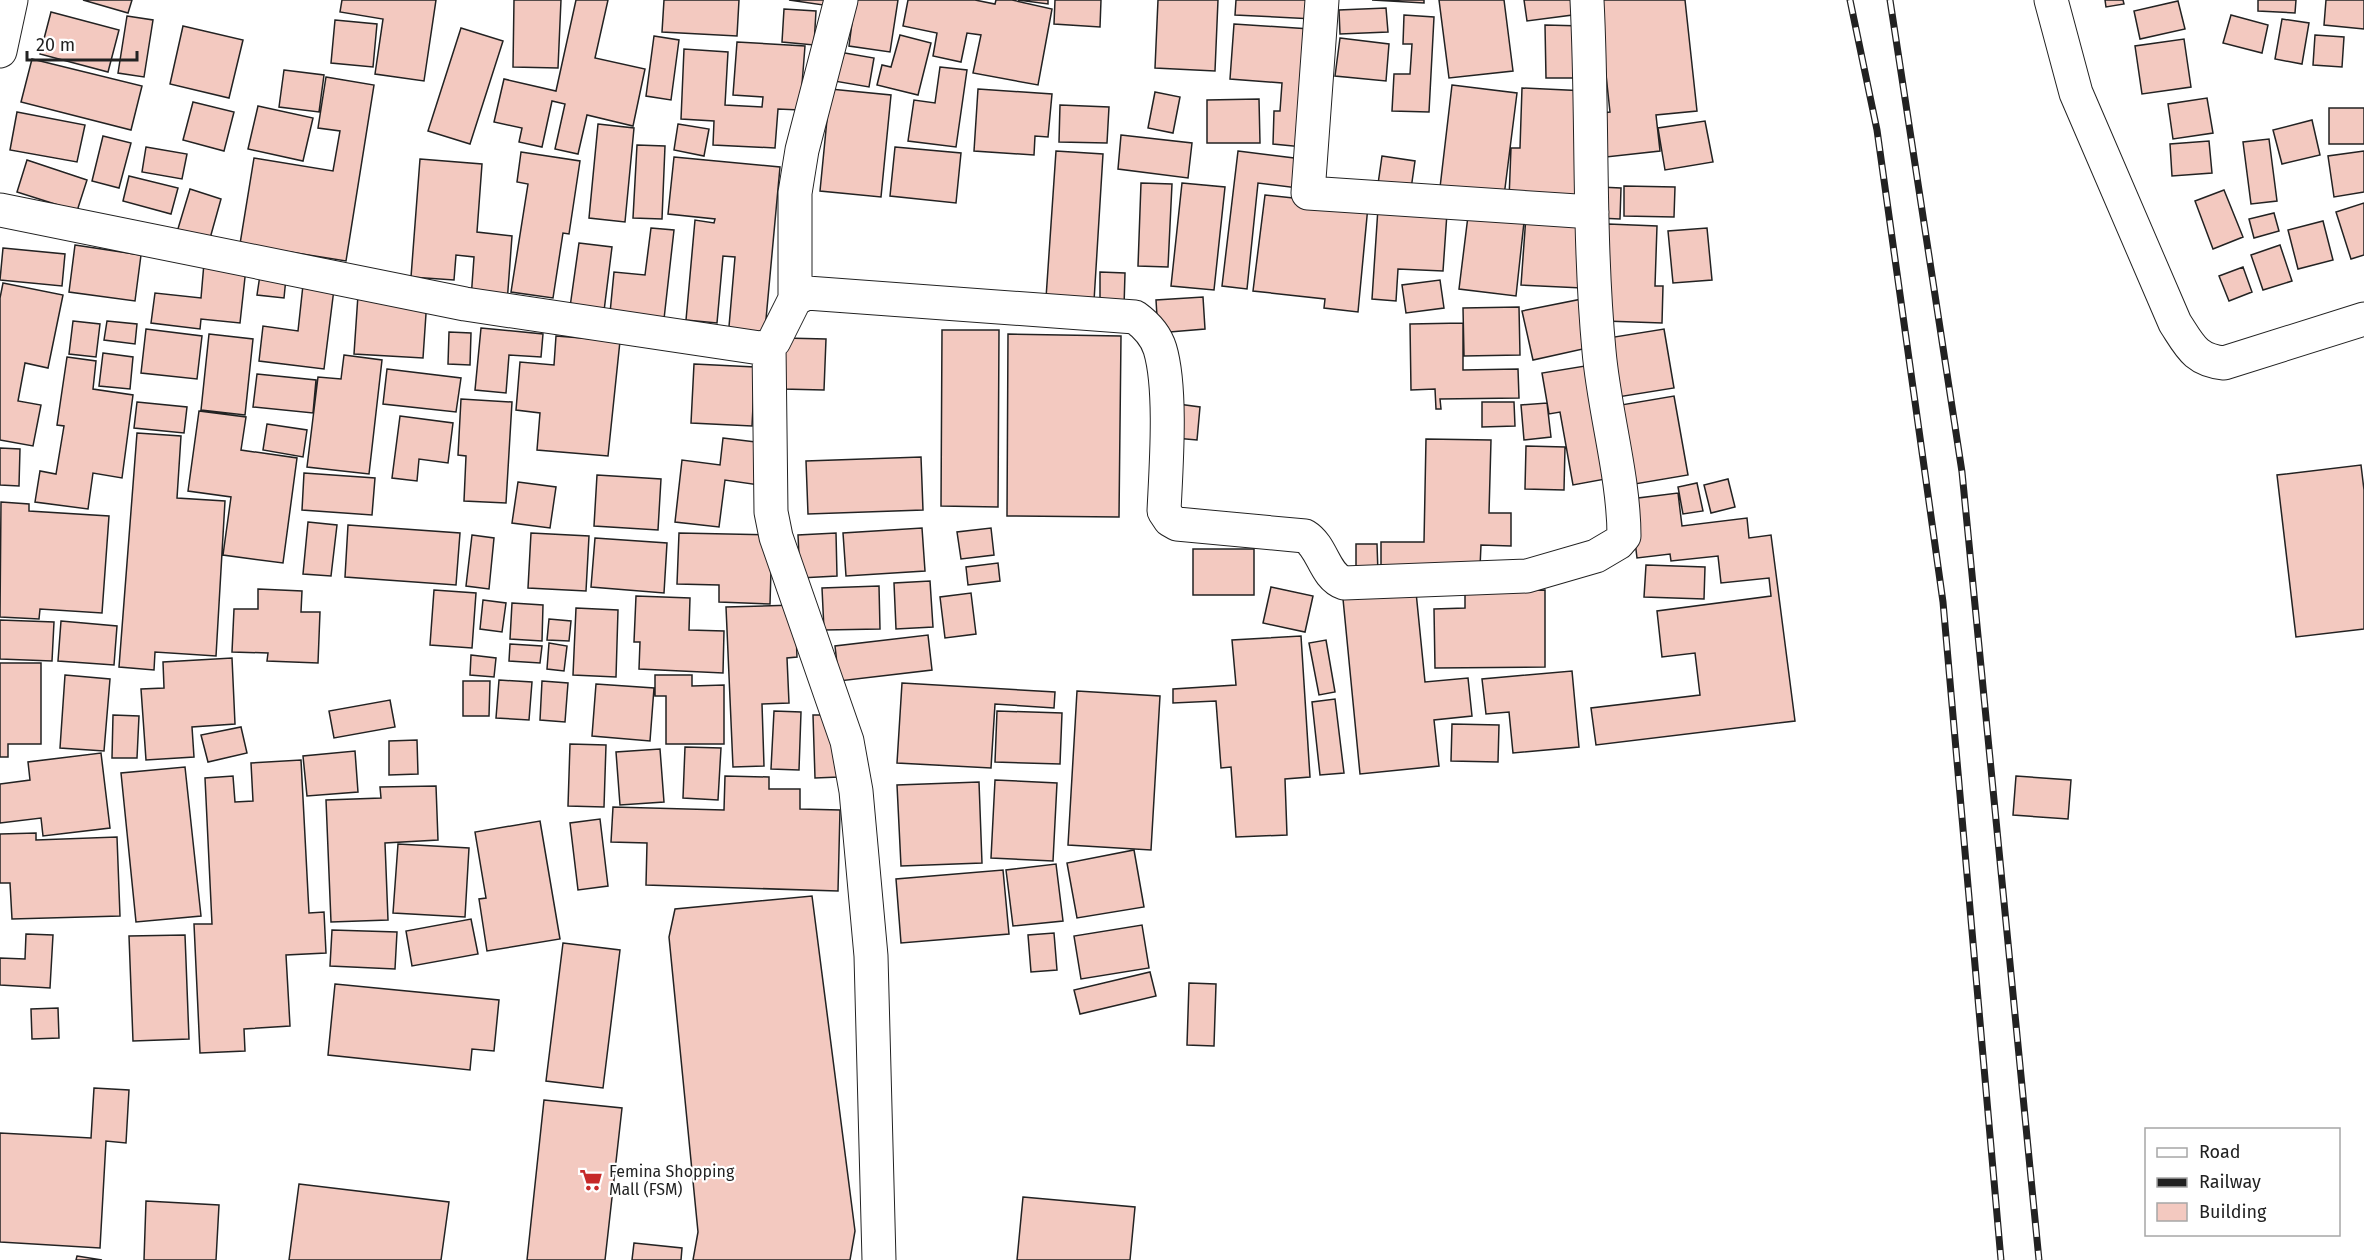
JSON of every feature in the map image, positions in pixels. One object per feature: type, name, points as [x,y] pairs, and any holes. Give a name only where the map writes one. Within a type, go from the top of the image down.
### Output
[{"type":"street","points":[[0,51],[11,0]]},
{"type":"street","points":[[0,210],[465,304],[760,348],[769,346],[781,331],[795,299],[795,193],[802,150],[841,0]]},
{"type":"street","points":[[1322,0],[1308,193],[1592,212]]},
{"type":"street","points":[[795,299],[807,293],[1135,317],[1147,326],[1160,348],[1166,382],[1164,511],[1170,520],[1178,524],[1305,536],[1314,542],[1336,578],[1344,583],[1527,576],[1596,556],[1618,543],[1624,536],[1599,351],[1592,212],[1591,71],[1587,0]]},
{"type":"street","points":[[2051,0],[2076,93],[2175,323],[2192,350],[2206,361],[2224,363],[2364,319]]},
{"type":"street","points":[[769,346],[771,512],[776,537],[847,741],[856,791],[871,956],[879,1260]]},
{"type":"building","points":[[83,0],[132,0],[128,13]]},
{"type":"building","points":[[342,0],[436,0],[424,81],[375,74],[383,19],[340,12]]},
{"type":"building","points":[[514,0],[561,0],[558,68],[513,67]]},
{"type":"building","points":[[576,0],[608,0],[595,58],[645,69],[633,126],[587,115],[578,154],[555,149],[565,104],[552,101],[542,147],[519,142],[522,128],[494,122],[504,79],[556,91]]},
{"type":"building","points":[[664,0],[739,0],[737,36],[662,32]]},
{"type":"building","points":[[789,0],[831,0],[830,6]]},
{"type":"building","points":[[855,0],[898,0],[890,52],[849,46]]},
{"type":"building","points":[[908,0],[975,0],[995,4],[996,0],[1012,0],[1052,9],[1038,85],[973,73],[981,35],[967,33],[961,62],[933,56],[937,33],[903,26]]},
{"type":"building","points":[[1018,0],[1048,0],[1048,4]]},
{"type":"building","points":[[1055,0],[1101,0],[1100,27],[1054,24]]},
{"type":"building","points":[[1158,0],[1218,0],[1215,71],[1155,68]]},
{"type":"building","points":[[1236,0],[1315,0],[1314,19],[1235,15]]},
{"type":"building","points":[[1372,0],[1424,0],[1424,3]]},
{"type":"building","points":[[1439,0],[1504,0],[1513,71],[1449,78]]},
{"type":"building","points":[[1524,0],[1578,0],[1580,14],[1527,21]]},
{"type":"building","points":[[1598,0],[1685,0],[1697,111],[1656,115],[1660,151],[1597,158],[1592,114],[1610,112]]},
{"type":"building","points":[[2105,0],[2123,0],[2124,4],[2106,7]]},
{"type":"building","points":[[2258,0],[2296,0],[2295,13],[2258,11]]},
{"type":"building","points":[[2326,0],[2364,0],[2364,29],[2324,25]]},
{"type":"building","points":[[2178,1],[2185,29],[2140,39],[2134,11]]},
{"type":"building","points":[[1386,8],[1388,32],[1340,34],[1339,10]]},
{"type":"building","points":[[784,9],[816,11],[814,45],[782,42]]},
{"type":"building","points":[[51,12],[119,30],[108,72],[40,54]]},
{"type":"building","points":[[1404,15],[1434,17],[1429,112],[1392,111],[1394,74],[1410,74],[1412,44],[1403,44]]},
{"type":"building","points":[[2231,15],[2268,25],[2262,53],[2223,43]]},
{"type":"building","points":[[127,16],[153,20],[144,77],[118,73]]},
{"type":"building","points":[[2282,19],[2309,23],[2302,64],[2275,59]]},
{"type":"building","points":[[335,20],[377,24],[373,67],[331,63]]},
{"type":"building","points":[[1234,24],[1310,29],[1303,147],[1273,144],[1274,111],[1280,111],[1282,83],[1230,79]]},
{"type":"building","points":[[1545,25],[1583,26],[1583,78],[1546,78]]},
{"type":"building","points":[[183,26],[243,40],[229,98],[170,84]]},
{"type":"building","points":[[461,28],[503,41],[470,144],[428,131]]},
{"type":"building","points":[[900,35],[931,43],[918,95],[877,85],[882,65],[891,67]]},
{"type":"building","points":[[2315,35],[2344,37],[2342,67],[2313,65]]},
{"type":"building","points":[[654,36],[679,40],[671,100],[646,96]]},
{"type":"building","points":[[1340,38],[1389,44],[1386,81],[1335,76]]},
{"type":"building","points":[[2184,39],[2191,87],[2142,94],[2135,46]]},
{"type":"building","points":[[737,42],[805,46],[800,110],[778,109],[775,148],[713,145],[714,121],[681,119],[684,49],[728,52],[725,105],[762,107],[763,97],[733,95]]},
{"type":"building","points":[[839,52],[874,58],[869,87],[834,81]]},
{"type":"building","points":[[32,59],[142,86],[131,130],[21,102]]},
{"type":"building","points":[[940,67],[967,70],[956,147],[908,141],[914,100],[935,103]]},
{"type":"building","points":[[284,70],[324,75],[319,112],[279,107]]},
{"type":"building","points":[[326,77],[374,85],[346,261],[240,244],[254,158],[333,171],[340,131],[318,128]]},
{"type":"building","points":[[1452,85],[1517,93],[1503,204],[1439,196]]},
{"type":"building","points":[[1522,88],[1587,91],[1582,201],[1509,199],[1511,148],[1520,148]]},
{"type":"building","points":[[830,89],[891,95],[881,197],[820,191]]},
{"type":"building","points":[[978,89],[1052,94],[1048,137],[1035,136],[1034,155],[974,151]]},
{"type":"building","points":[[1155,92],[1180,97],[1173,133],[1148,128]]},
{"type":"building","points":[[2207,98],[2213,133],[2173,139],[2168,104]]},
{"type":"building","points":[[1259,99],[1260,143],[1207,143],[1207,100]]},
{"type":"building","points":[[193,102],[234,112],[224,151],[183,140]]},
{"type":"building","points":[[1060,105],[1109,107],[1107,143],[1059,142]]},
{"type":"building","points":[[258,106],[313,118],[303,161],[248,149]]},
{"type":"building","points":[[2329,108],[2364,108],[2364,144],[2329,144]]},
{"type":"building","points":[[17,112],[85,125],[77,162],[10,150]]},
{"type":"building","points":[[2312,120],[2320,155],[2282,164],[2273,130]]},
{"type":"building","points":[[1705,121],[1713,162],[1665,170],[1658,128]]},
{"type":"building","points":[[598,124],[634,128],[625,222],[589,218]]},
{"type":"building","points":[[678,124],[709,129],[704,156],[674,150]]},
{"type":"building","points":[[1121,135],[1192,143],[1188,178],[1118,169]]},
{"type":"building","points":[[103,136],[131,143],[119,188],[92,181]]},
{"type":"building","points":[[2269,139],[2277,201],[2251,204],[2243,142]]},
{"type":"building","points":[[2209,141],[2212,173],[2172,176],[2170,144]]},
{"type":"building","points":[[637,145],[665,146],[662,219],[633,218]]},
{"type":"building","points":[[146,147],[187,154],[182,179],[142,172]]},
{"type":"building","points":[[895,147],[961,153],[956,203],[890,196]]},
{"type":"building","points":[[1056,151],[1103,154],[1094,301],[1046,298]]},
{"type":"building","points":[[1238,151],[1302,159],[1298,188],[1258,183],[1247,289],[1222,286]]},
{"type":"building","points":[[2364,151],[2364,192],[2334,197],[2328,156]]},
{"type":"building","points":[[521,152],[580,161],[569,234],[563,233],[553,298],[511,292],[528,184],[517,182]]},
{"type":"building","points":[[1382,156],[1415,161],[1410,196],[1377,191]]},
{"type":"building","points":[[674,157],[780,167],[764,341],[728,338],[735,257],[723,256],[717,323],[686,320],[695,220],[714,223],[715,219],[668,214]]},
{"type":"building","points":[[420,159],[482,164],[477,232],[512,236],[507,303],[471,299],[474,257],[456,255],[454,280],[411,277]]},
{"type":"building","points":[[27,160],[87,180],[77,211],[17,192]]},
{"type":"building","points":[[129,176],[178,188],[171,214],[123,201]]},
{"type":"building","points":[[1141,183],[1172,184],[1168,267],[1138,266]]},
{"type":"building","points":[[1182,183],[1225,187],[1214,290],[1171,286]]},
{"type":"building","points":[[1624,186],[1675,187],[1674,217],[1624,216]]},
{"type":"building","points":[[1599,187],[1621,188],[1620,219],[1598,218]]},
{"type":"building","points":[[190,189],[221,199],[209,242],[177,232]]},
{"type":"building","points":[[2224,190],[2243,237],[2213,249],[2195,201]]},
{"type":"building","points":[[1265,195],[1368,206],[1358,312],[1324,308],[1325,299],[1253,291]]},
{"type":"building","points":[[2364,203],[2364,255],[2351,259],[2336,212]]},
{"type":"building","points":[[1378,208],[1447,213],[1443,271],[1398,269],[1396,301],[1372,299]]},
{"type":"building","points":[[2274,213],[2279,231],[2254,238],[2249,219]]},
{"type":"building","points":[[1468,216],[1524,222],[1516,296],[1459,289]]},
{"type":"building","points":[[1526,216],[1586,220],[1582,288],[1521,285]]},
{"type":"building","points":[[2323,221],[2333,260],[2298,269],[2288,230]]},
{"type":"building","points":[[1608,224],[1657,226],[1655,286],[1663,286],[1662,323],[1605,321]]},
{"type":"building","points":[[651,228],[674,230],[664,319],[610,313],[614,272],[645,275]]},
{"type":"building","points":[[1707,228],[1712,280],[1673,283],[1668,231]]},
{"type":"building","points":[[579,243],[612,247],[604,311],[570,307]]},
{"type":"building","points":[[75,245],[141,255],[135,301],[69,292]]},
{"type":"building","points":[[2280,245],[2292,281],[2263,290],[2251,255]]},
{"type":"building","points":[[3,248],[65,254],[62,286],[0,280]]},
{"type":"building","points":[[204,263],[246,268],[240,323],[201,319],[200,329],[151,323],[155,293],[201,298]]},
{"type":"building","points":[[2243,267],[2252,292],[2229,301],[2219,276]]},
{"type":"building","points":[[1100,272],[1125,273],[1124,307],[1100,306]]},
{"type":"building","points":[[260,275],[286,278],[284,298],[257,295]]},
{"type":"building","points":[[1440,280],[1444,308],[1406,313],[1402,285]]},
{"type":"building","points":[[3,283],[63,295],[48,368],[25,363],[18,401],[41,405],[33,446],[0,440],[0,298]]},
{"type":"building","points":[[303,285],[334,289],[324,369],[259,361],[263,326],[298,331]]},
{"type":"building","points":[[358,295],[427,299],[423,358],[354,354]]},
{"type":"building","points":[[1203,297],[1205,329],[1158,333],[1156,300]]},
{"type":"building","points":[[1582,299],[1592,347],[1533,360],[1522,311]]},
{"type":"building","points":[[1519,307],[1520,355],[1464,356],[1463,308]]},
{"type":"building","points":[[73,321],[100,324],[96,357],[69,354]]},
{"type":"building","points":[[107,321],[137,324],[135,344],[104,340]]},
{"type":"building","points":[[1463,323],[1463,370],[1518,369],[1519,398],[1440,399],[1441,409],[1436,409],[1435,389],[1411,390],[1410,324]]},
{"type":"building","points":[[481,328],[543,334],[541,357],[509,355],[506,393],[475,390]]},
{"type":"building","points":[[146,329],[202,336],[197,379],[141,373]]},
{"type":"building","points":[[1664,329],[1674,388],[1618,397],[1608,338]]},
{"type":"building","points":[[942,330],[999,330],[998,507],[941,506]]},
{"type":"building","points":[[449,332],[471,333],[470,365],[448,364]]},
{"type":"building","points":[[209,334],[253,339],[245,415],[201,410]]},
{"type":"building","points":[[1008,334],[1121,336],[1119,517],[1007,516]]},
{"type":"building","points":[[556,336],[620,341],[608,456],[537,450],[540,413],[516,410],[520,362],[554,365]]},
{"type":"building","points":[[784,338],[826,339],[824,390],[782,389]]},
{"type":"building","points":[[103,353],[133,357],[130,389],[99,386]]},
{"type":"building","points":[[344,355],[382,360],[369,474],[307,467],[318,377],[341,379]]},
{"type":"building","points":[[67,357],[96,361],[93,389],[133,395],[122,478],[93,473],[88,509],[35,502],[40,471],[56,474],[64,426],[57,425]]},
{"type":"building","points":[[694,364],[755,367],[752,426],[691,423]]},
{"type":"building","points":[[1591,365],[1611,478],[1573,485],[1560,412],[1549,414],[1542,373]]},
{"type":"building","points":[[387,369],[461,378],[456,412],[383,404]]},
{"type":"building","points":[[257,374],[316,380],[313,413],[253,407]]},
{"type":"building","points":[[1674,396],[1688,475],[1629,485],[1615,406]]},
{"type":"building","points":[[461,399],[512,402],[506,503],[464,501],[466,456],[458,455]]},
{"type":"building","points":[[137,402],[187,407],[184,433],[134,428]]},
{"type":"building","points":[[1482,402],[1514,402],[1515,426],[1482,427]]},
{"type":"building","points":[[1547,403],[1551,437],[1524,440],[1521,405]]},
{"type":"building","points":[[1178,404],[1200,407],[1197,440],[1175,438]]},
{"type":"building","points":[[199,411],[246,417],[241,450],[297,458],[283,563],[223,555],[231,497],[188,491]]},
{"type":"building","points":[[400,416],[453,423],[448,463],[419,459],[417,481],[392,478]]},
{"type":"building","points":[[267,424],[307,430],[303,457],[263,450]]},
{"type":"building","points":[[137,433],[181,436],[177,498],[225,501],[216,656],[155,652],[154,670],[119,667]]},
{"type":"building","points":[[723,438],[764,443],[759,485],[725,480],[719,527],[675,522],[682,460],[720,465]]},
{"type":"building","points":[[1426,439],[1491,440],[1489,513],[1511,513],[1511,546],[1481,545],[1480,567],[1381,565],[1381,542],[1424,542]]},
{"type":"building","points":[[1526,446],[1565,447],[1564,490],[1525,489]]},
{"type":"building","points":[[0,448],[20,449],[19,486],[0,485]]},
{"type":"building","points":[[921,457],[923,510],[808,514],[806,461]]},
{"type":"building","points":[[2361,465],[2364,490],[2364,629],[2296,637],[2277,475]]},
{"type":"building","points":[[304,473],[375,478],[372,515],[302,510]]},
{"type":"building","points":[[597,475],[661,479],[658,530],[594,526]]},
{"type":"building","points":[[1728,479],[1735,507],[1711,513],[1704,485]]},
{"type":"building","points":[[518,482],[556,487],[550,528],[512,523]]},
{"type":"building","points":[[1697,483],[1703,511],[1683,514],[1678,487]]},
{"type":"building","points":[[1678,493],[1682,526],[1747,518],[1749,538],[1771,535],[1795,721],[1596,745],[1591,708],[1700,695],[1695,653],[1662,657],[1657,611],[1771,596],[1769,578],[1721,583],[1718,556],[1671,561],[1670,554],[1637,558],[1630,499]]},
{"type":"building","points":[[1,502],[29,504],[29,511],[109,516],[102,613],[40,609],[39,619],[0,617]]},
{"type":"building","points":[[308,522],[337,525],[331,576],[303,574]]},
{"type":"building","points":[[348,525],[460,533],[456,585],[345,577]]},
{"type":"building","points":[[922,528],[925,571],[846,576],[843,533]]},
{"type":"building","points":[[991,528],[994,555],[961,559],[957,532]]},
{"type":"building","points":[[531,533],[589,536],[586,591],[528,588]]},
{"type":"building","points":[[679,533],[772,535],[770,604],[719,602],[719,585],[677,584]]},
{"type":"building","points":[[836,533],[837,576],[800,578],[798,535]]},
{"type":"building","points":[[472,535],[494,538],[489,589],[466,586]]},
{"type":"building","points":[[595,538],[667,543],[664,593],[591,587]]},
{"type":"building","points":[[1356,544],[1377,544],[1378,573],[1356,574]]},
{"type":"building","points":[[1193,549],[1254,549],[1254,595],[1193,595]]},
{"type":"building","points":[[998,563],[1000,581],[968,585],[966,567]]},
{"type":"building","points":[[1646,565],[1705,567],[1704,599],[1644,597]]},
{"type":"building","points":[[930,581],[933,627],[896,629],[894,583]]},
{"type":"building","points":[[879,586],[880,629],[824,630],[822,588]]},
{"type":"building","points":[[1271,587],[1313,596],[1305,632],[1263,623]]},
{"type":"building","points":[[258,589],[302,591],[301,612],[320,612],[318,663],[267,661],[268,653],[232,652],[234,609],[258,609]]},
{"type":"building","points":[[434,590],[476,593],[472,648],[430,645]]},
{"type":"building","points":[[1545,590],[1545,667],[1435,668],[1434,609],[1465,608],[1465,591]]},
{"type":"building","points":[[1416,592],[1425,682],[1468,678],[1472,716],[1434,720],[1439,766],[1360,774],[1343,599]]},
{"type":"building","points":[[971,593],[976,634],[945,638],[940,597]]},
{"type":"building","points":[[636,596],[690,598],[689,630],[724,631],[723,673],[639,669],[640,642],[634,642]]},
{"type":"building","points":[[483,600],[506,603],[502,632],[480,629]]},
{"type":"building","points":[[512,603],[543,605],[542,641],[510,639]]},
{"type":"building","points":[[795,605],[797,657],[787,658],[789,703],[762,704],[764,766],[733,767],[726,607]]},
{"type":"building","points":[[576,608],[618,610],[616,677],[573,675]]},
{"type":"building","points":[[549,619],[571,621],[569,641],[547,640]]},
{"type":"building","points":[[0,620],[54,622],[52,661],[0,659]]},
{"type":"building","points":[[61,621],[117,626],[114,665],[58,661]]},
{"type":"building","points":[[928,635],[932,670],[839,681],[835,646]]},
{"type":"building","points":[[1301,636],[1310,777],[1285,779],[1287,835],[1236,837],[1231,767],[1221,768],[1216,701],[1173,703],[1173,689],[1236,685],[1232,640]]},
{"type":"building","points":[[1326,640],[1335,692],[1319,695],[1309,643]]},
{"type":"building","points":[[549,643],[567,646],[564,671],[547,669]]},
{"type":"building","points":[[510,644],[542,646],[540,663],[509,661]]},
{"type":"building","points":[[471,655],[496,658],[494,677],[470,675]]},
{"type":"building","points":[[232,658],[235,724],[192,727],[194,757],[146,760],[141,689],[164,688],[163,662]]},
{"type":"building","points":[[0,663],[41,663],[41,744],[8,744],[8,757],[0,757]]},
{"type":"building","points":[[1572,671],[1579,747],[1513,753],[1509,712],[1486,714],[1482,679]]},
{"type":"building","points":[[65,675],[110,679],[104,751],[60,748]]},
{"type":"building","points":[[655,675],[692,675],[692,686],[724,685],[724,744],[666,744],[666,696],[655,696]]},
{"type":"building","points":[[499,680],[532,682],[529,720],[496,718]]},
{"type":"building","points":[[463,681],[490,681],[489,716],[463,716]]},
{"type":"building","points":[[542,681],[568,683],[565,722],[540,720]]},
{"type":"building","points":[[902,683],[1055,692],[1054,708],[995,704],[991,768],[897,763]]},
{"type":"building","points":[[596,684],[654,688],[650,741],[592,736]]},
{"type":"building","points":[[1077,691],[1160,696],[1151,850],[1068,845]]},
{"type":"building","points":[[1335,699],[1344,773],[1320,775],[1312,702]]},
{"type":"building","points":[[390,700],[395,727],[334,738],[329,711]]},
{"type":"building","points":[[774,711],[801,712],[799,770],[771,769]]},
{"type":"building","points":[[997,711],[1062,713],[1060,764],[995,762]]},
{"type":"building","points":[[113,715],[139,716],[137,758],[112,758]]},
{"type":"building","points":[[813,715],[837,715],[839,777],[815,778]]},
{"type":"building","points":[[1452,724],[1499,725],[1498,762],[1451,761]]},
{"type":"building","points":[[241,727],[247,753],[208,762],[201,735]]},
{"type":"building","points":[[417,740],[418,774],[389,775],[389,741]]},
{"type":"building","points":[[570,744],[606,745],[604,807],[568,806]]},
{"type":"building","points":[[685,747],[721,748],[718,800],[683,798]]},
{"type":"building","points":[[660,749],[664,802],[620,805],[616,752]]},
{"type":"building","points":[[355,751],[358,792],[307,796],[303,756]]},
{"type":"building","points":[[101,753],[110,828],[43,836],[41,818],[0,823],[0,784],[30,780],[28,762]]},
{"type":"building","points":[[301,760],[309,913],[324,912],[326,953],[286,955],[290,1026],[244,1029],[245,1051],[200,1053],[194,924],[212,924],[205,778],[233,776],[235,802],[253,801],[251,763]]},
{"type":"building","points":[[185,767],[201,916],[136,922],[121,773]]},
{"type":"building","points":[[725,776],[769,777],[769,789],[800,789],[800,809],[840,810],[838,891],[646,885],[647,843],[611,842],[613,807],[724,810]]},
{"type":"building","points":[[2016,776],[2071,780],[2068,819],[2013,815]]},
{"type":"building","points":[[995,780],[1057,783],[1053,861],[991,858]]},
{"type":"building","points":[[979,782],[982,863],[901,866],[897,785]]},
{"type":"building","points":[[436,786],[438,840],[385,843],[388,920],[331,922],[326,800],[381,798],[380,787]]},
{"type":"building","points":[[600,819],[608,886],[578,890],[570,823]]},
{"type":"building","points":[[540,821],[560,939],[487,951],[479,899],[486,898],[475,832]]},
{"type":"building","points":[[36,833],[36,840],[117,837],[120,916],[12,919],[10,883],[0,883],[0,834]]},
{"type":"building","points":[[398,844],[469,848],[465,917],[393,913]]},
{"type":"building","points":[[1134,850],[1144,907],[1077,918],[1067,863]]},
{"type":"building","points":[[1056,864],[1063,921],[1013,926],[1006,870]]},
{"type":"building","points":[[1003,870],[1009,934],[901,943],[896,879]]},
{"type":"building","points":[[812,896],[855,1231],[850,1260],[693,1260],[698,1232],[669,937],[675,909]]},
{"type":"building","points":[[471,919],[478,954],[412,966],[406,931]]},
{"type":"building","points":[[1142,925],[1149,968],[1081,979],[1074,936]]},
{"type":"building","points":[[332,930],[397,932],[395,969],[330,966]]},
{"type":"building","points":[[1054,933],[1057,970],[1031,972],[1028,935]]},
{"type":"building","points":[[26,934],[53,935],[50,988],[0,985],[0,958],[25,959]]},
{"type":"building","points":[[185,935],[189,1039],[133,1041],[129,936]]},
{"type":"building","points":[[563,943],[620,950],[603,1088],[546,1081]]},
{"type":"building","points":[[1150,972],[1156,996],[1080,1014],[1074,990]]},
{"type":"building","points":[[1189,983],[1216,984],[1214,1046],[1187,1045]]},
{"type":"building","points":[[335,984],[499,1000],[494,1051],[472,1049],[470,1070],[328,1055]]},
{"type":"building","points":[[58,1008],[59,1038],[32,1039],[31,1009]]},
{"type":"building","points":[[94,1088],[129,1090],[126,1143],[106,1141],[100,1248],[0,1242],[0,1133],[91,1138]]},
{"type":"building","points":[[544,1100],[622,1108],[605,1260],[527,1260]]},
{"type":"building","points":[[299,1184],[449,1202],[441,1260],[289,1260]]},
{"type":"building","points":[[1023,1197],[1135,1207],[1130,1260],[1017,1260]]},
{"type":"building","points":[[146,1201],[219,1205],[216,1260],[144,1260]]},
{"type":"building","points":[[634,1243],[682,1248],[681,1260],[632,1260]]},
{"type":"building","points":[[77,1256],[102,1260],[76,1260]]},
{"type":"railway","points":[[1850,0],[1877,130],[1943,602],[2001,1260]]},
{"type":"railway","points":[[1890,0],[1962,472],[2039,1260]]},
{"type":"place","name":"Femina Shopping Mall (FSM)","points":[[591,1180]]}]
